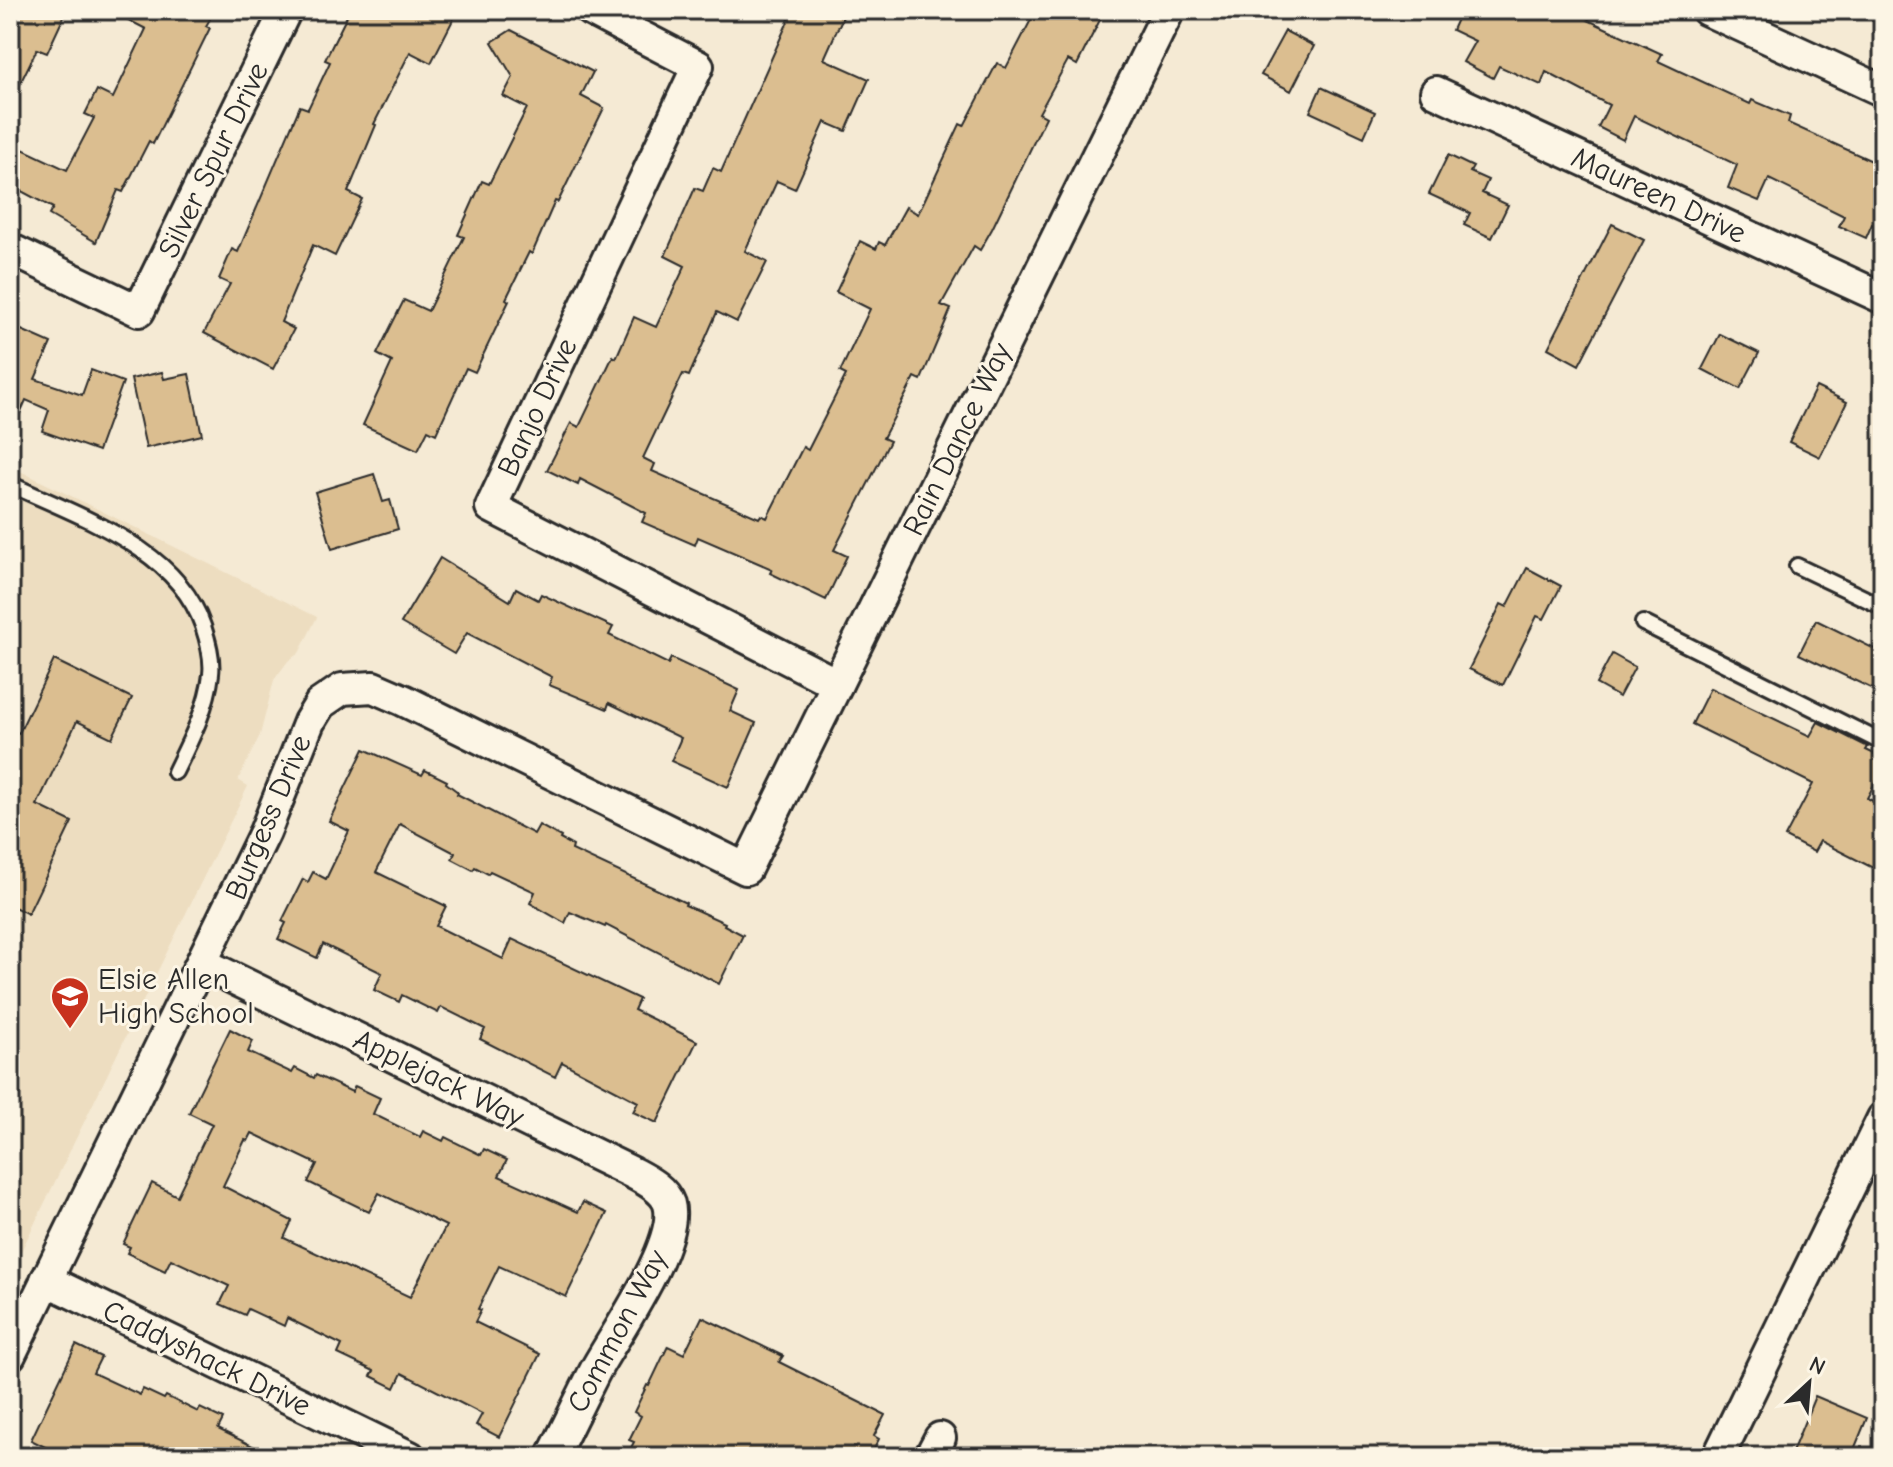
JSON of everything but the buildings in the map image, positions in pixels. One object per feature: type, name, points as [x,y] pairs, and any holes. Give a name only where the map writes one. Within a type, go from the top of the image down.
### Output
[{"type":"street","name":"Silver Spur Drive","points":[[10,249],[139,311],[286,10]]},
{"type":"street","name":"Banjo Drive","points":[[590,10],[698,66],[491,507],[837,684]]},
{"type":"street","name":"Rain Dance Way","points":[[746,869],[1169,10]]},
{"type":"street","points":[[1707,10],[1883,91]]},
{"type":"street","name":"Maureen Drive","points":[[1436,92],[1883,298]]},
{"type":"street","name":"Burgess Drive","points":[[10,1355],[265,832],[309,722],[320,704],[342,689],[373,687],[403,700],[746,869]]},
{"type":"street","name":"Applejack Way","points":[[202,963],[653,1183],[669,1202]]},
{"type":"street","points":[[1718,1457],[1880,1134]]},
{"type":"street","name":"Common Way","points":[[552,1457],[662,1249],[671,1225],[669,1202]]},
{"type":"street","name":"Caddyshack Drive","points":[[46,1280],[410,1457]]},
{"type":"lane","points":[[10,484],[146,551],[176,578],[197,609],[208,640],[211,672],[206,700],[175,772]]},
{"type":"lane","points":[[1797,566],[1883,607]]},
{"type":"lane","points":[[1643,623],[1883,743]]},
{"type":"shaded area","name":"Elsie Allen High School","points":[[10,466],[317,617],[299,653],[288,661],[274,680],[260,735],[238,780],[248,786],[10,1274]]},
{"type":"place","name":"Elsie Allen High School","points":[[70,1030]]}]
